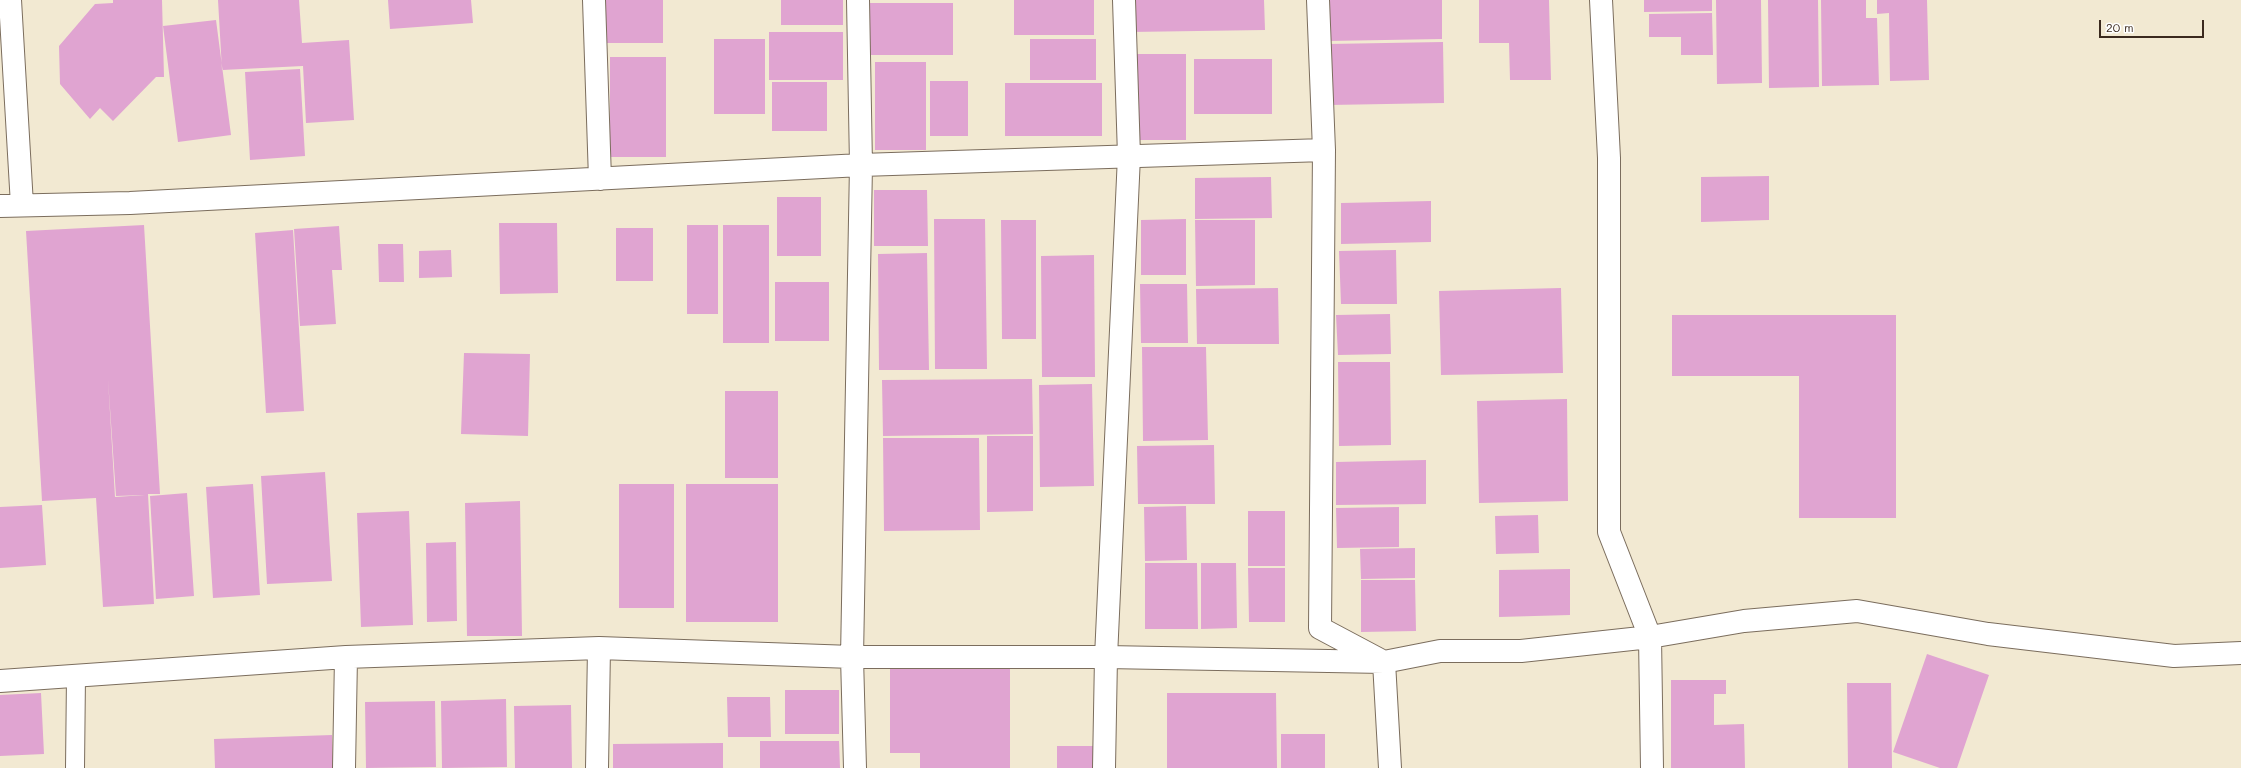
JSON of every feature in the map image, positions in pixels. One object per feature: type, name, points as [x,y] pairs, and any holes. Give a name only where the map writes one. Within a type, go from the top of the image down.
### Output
[{"type":"street","points":[[10,0],[22,205]]},
{"type":"street","points":[[594,0],[600,179]]},
{"type":"street","points":[[855,768],[852,657],[861,165],[858,0]]},
{"type":"street","points":[[1104,768],[1106,657],[1129,156],[1124,0]]},
{"type":"street","points":[[1318,0],[1324,150],[1320,628],[1384,662]]},
{"type":"street","points":[[1601,0],[1609,158],[1609,532],[1650,638],[1652,768]]},
{"type":"street","points":[[0,206],[130,203],[861,165],[1324,150]]},
{"type":"street","points":[[0,681],[346,657],[599,648],[852,657],[1106,657],[1384,662],[1440,651],[1521,651],[1650,638],[1744,621],[1857,611],[1988,634],[2174,656],[2241,653]]},
{"type":"street","points":[[597,768],[599,648]]},
{"type":"street","points":[[344,768],[346,657]]},
{"type":"street","points":[[1384,662],[1390,768]]},
{"type":"lane","points":[[75,768],[76,676]]},
{"type":"building","points":[[113,0],[162,0],[164,77],[156,77],[113,121],[100,108],[90,119],[60,84],[59,46],[95,4],[113,3]]},
{"type":"building","points":[[218,0],[299,0],[302,43],[349,40],[354,120],[306,123],[303,66],[222,70]]},
{"type":"building","points":[[388,0],[471,0],[473,23],[390,29]]},
{"type":"building","points":[[602,0],[663,0],[663,43],[602,43]]},
{"type":"building","points":[[781,0],[843,0],[843,25],[781,25]]},
{"type":"building","points":[[1014,0],[1094,0],[1094,35],[1014,35]]},
{"type":"building","points":[[1129,0],[1264,0],[1265,30],[1130,32]]},
{"type":"building","points":[[1327,0],[1442,0],[1442,39],[1328,41]]},
{"type":"building","points":[[1479,0],[1549,0],[1551,80],[1510,80],[1509,43],[1479,43]]},
{"type":"building","points":[[1644,0],[1712,0],[1712,11],[1644,12]]},
{"type":"building","points":[[1716,0],[1761,0],[1762,83],[1717,84]]},
{"type":"building","points":[[1768,0],[1818,0],[1819,87],[1769,88]]},
{"type":"building","points":[[1821,0],[1866,0],[1866,18],[1877,18],[1879,85],[1822,86]]},
{"type":"building","points":[[1877,0],[1927,0],[1929,80],[1890,81],[1889,13],[1877,14]]},
{"type":"building","points":[[863,3],[953,3],[953,55],[863,55]]},
{"type":"building","points":[[1712,13],[1713,55],[1681,55],[1681,37],[1649,37],[1649,14]]},
{"type":"building","points":[[216,20],[231,135],[178,142],[163,26]]},
{"type":"building","points":[[769,32],[843,32],[843,80],[769,80]]},
{"type":"building","points":[[714,39],[765,39],[765,114],[714,114]]},
{"type":"building","points":[[1030,39],[1096,39],[1096,80],[1030,80]]},
{"type":"building","points":[[1443,42],[1444,103],[1329,105],[1328,44]]},
{"type":"building","points":[[1137,54],[1186,54],[1186,140],[1137,140]]},
{"type":"building","points":[[610,57],[666,57],[666,157],[610,157]]},
{"type":"building","points":[[1194,59],[1272,59],[1272,114],[1194,114]]},
{"type":"building","points":[[875,62],[926,62],[926,150],[875,150]]},
{"type":"building","points":[[300,69],[305,156],[250,160],[245,72]]},
{"type":"building","points":[[930,81],[968,81],[968,136],[930,136]]},
{"type":"building","points":[[772,82],[827,82],[827,131],[772,131]]},
{"type":"building","points":[[1005,83],[1102,83],[1102,136],[1005,136]]},
{"type":"building","points":[[1769,176],[1769,220],[1701,222],[1701,177]]},
{"type":"building","points":[[1271,177],[1272,218],[1195,219],[1195,178]]},
{"type":"building","points":[[874,190],[927,190],[928,246],[874,246]]},
{"type":"building","points":[[777,197],[821,197],[821,256],[777,256]]},
{"type":"building","points":[[1431,201],[1431,242],[1341,244],[1341,203]]},
{"type":"building","points":[[934,219],[985,219],[987,369],[935,369]]},
{"type":"building","points":[[1186,219],[1186,275],[1141,275],[1141,220]]},
{"type":"building","points":[[1001,220],[1036,220],[1036,339],[1002,339]]},
{"type":"building","points":[[1195,220],[1255,220],[1255,285],[1196,286]]},
{"type":"building","points":[[499,223],[557,223],[558,293],[500,294]]},
{"type":"building","points":[[144,225],[160,494],[148,494],[154,604],[103,607],[96,498],[42,501],[26,231]],"holes":[[[108,379],[116,496],[145,495],[115,497]]]},
{"type":"building","points":[[687,225],[718,225],[718,314],[687,314]]},
{"type":"building","points":[[723,225],[769,225],[769,343],[723,343]]},
{"type":"building","points":[[339,226],[342,270],[332,270],[336,324],[300,326],[294,229]]},
{"type":"building","points":[[616,228],[653,228],[653,281],[616,281]]},
{"type":"building","points":[[293,230],[304,411],[266,413],[255,233]]},
{"type":"building","points":[[378,244],[403,244],[404,282],[379,282]]},
{"type":"building","points":[[451,250],[452,277],[419,278],[419,251]]},
{"type":"building","points":[[1396,250],[1397,304],[1341,304],[1339,251]]},
{"type":"building","points":[[927,253],[929,370],[879,370],[878,254]]},
{"type":"building","points":[[1094,255],[1095,377],[1042,377],[1041,256]]},
{"type":"building","points":[[775,282],[829,282],[829,341],[775,341]]},
{"type":"building","points":[[1140,284],[1187,284],[1188,343],[1141,343]]},
{"type":"building","points":[[1278,288],[1279,344],[1197,344],[1196,289]]},
{"type":"building","points":[[1561,288],[1563,373],[1441,375],[1439,291]]},
{"type":"building","points":[[1390,314],[1391,354],[1338,355],[1336,315]]},
{"type":"building","points":[[1672,315],[1896,315],[1896,518],[1799,518],[1799,376],[1672,376]]},
{"type":"building","points":[[1142,347],[1206,347],[1208,440],[1143,441]]},
{"type":"building","points":[[464,353],[530,354],[528,436],[461,434]]},
{"type":"building","points":[[1338,362],[1390,362],[1391,445],[1339,446]]},
{"type":"building","points":[[1032,379],[1033,434],[883,436],[882,380]]},
{"type":"building","points":[[1092,384],[1094,486],[1040,487],[1039,385]]},
{"type":"building","points":[[725,391],[778,391],[778,478],[725,478]]},
{"type":"building","points":[[1567,399],[1568,501],[1479,503],[1477,401]]},
{"type":"building","points":[[987,436],[1033,436],[1033,511],[987,512]]},
{"type":"building","points":[[883,438],[979,438],[980,530],[884,531]]},
{"type":"building","points":[[1214,445],[1215,504],[1138,504],[1137,446]]},
{"type":"building","points":[[1426,460],[1426,504],[1336,505],[1336,462]]},
{"type":"building","points":[[325,472],[332,581],[267,584],[261,476]]},
{"type":"building","points":[[253,484],[260,595],[213,598],[206,487]]},
{"type":"building","points":[[619,484],[674,484],[674,608],[619,608]]},
{"type":"building","points":[[686,484],[778,484],[778,622],[686,622]]},
{"type":"building","points":[[187,493],[194,596],[156,599],[150,496]]},
{"type":"building","points":[[520,501],[522,636],[467,636],[465,503]]},
{"type":"building","points":[[42,505],[46,565],[0,568],[0,507]]},
{"type":"building","points":[[1186,506],[1187,560],[1145,561],[1144,507]]},
{"type":"building","points":[[1399,507],[1399,547],[1337,548],[1336,508]]},
{"type":"building","points":[[409,511],[413,625],[361,627],[357,513]]},
{"type":"building","points":[[1248,511],[1285,511],[1285,566],[1248,566]]},
{"type":"building","points":[[1538,515],[1539,553],[1496,554],[1495,516]]},
{"type":"building","points":[[456,542],[457,621],[427,622],[426,543]]},
{"type":"building","points":[[1415,548],[1415,578],[1361,579],[1360,549]]},
{"type":"building","points":[[1145,563],[1197,563],[1198,629],[1145,629]]},
{"type":"building","points":[[1201,563],[1236,563],[1237,628],[1201,629]]},
{"type":"building","points":[[1248,568],[1285,568],[1285,622],[1249,622]]},
{"type":"building","points":[[1570,569],[1570,615],[1499,617],[1499,570]]},
{"type":"building","points":[[1361,580],[1415,580],[1416,631],[1361,632]]},
{"type":"building","points":[[1927,654],[1989,675],[1957,768],[1940,768],[1893,752]]},
{"type":"building","points":[[890,668],[1010,668],[1010,768],[920,768],[920,753],[890,753]]},
{"type":"building","points":[[1671,680],[1726,680],[1726,694],[1714,694],[1714,725],[1744,724],[1745,768],[1671,768]]},
{"type":"building","points":[[1847,683],[1891,683],[1892,768],[1848,768]]},
{"type":"building","points":[[785,690],[839,690],[839,734],[785,734]]},
{"type":"building","points":[[41,693],[44,754],[0,756],[0,695]]},
{"type":"building","points":[[1167,693],[1276,693],[1277,768],[1167,768]]},
{"type":"building","points":[[727,697],[770,697],[771,737],[728,737]]},
{"type":"building","points":[[506,699],[507,767],[442,768],[441,701]]},
{"type":"building","points":[[435,701],[436,767],[366,768],[365,702]]},
{"type":"building","points":[[571,705],[572,768],[515,768],[514,706]]},
{"type":"building","points":[[1281,734],[1325,734],[1325,768],[1281,768]]},
{"type":"building","points":[[332,735],[333,768],[215,768],[214,739]]},
{"type":"building","points":[[760,741],[839,741],[840,768],[760,768]]},
{"type":"building","points":[[723,743],[723,768],[613,768],[613,744]]},
{"type":"building","points":[[1057,746],[1095,746],[1095,768],[1057,768]]}]
